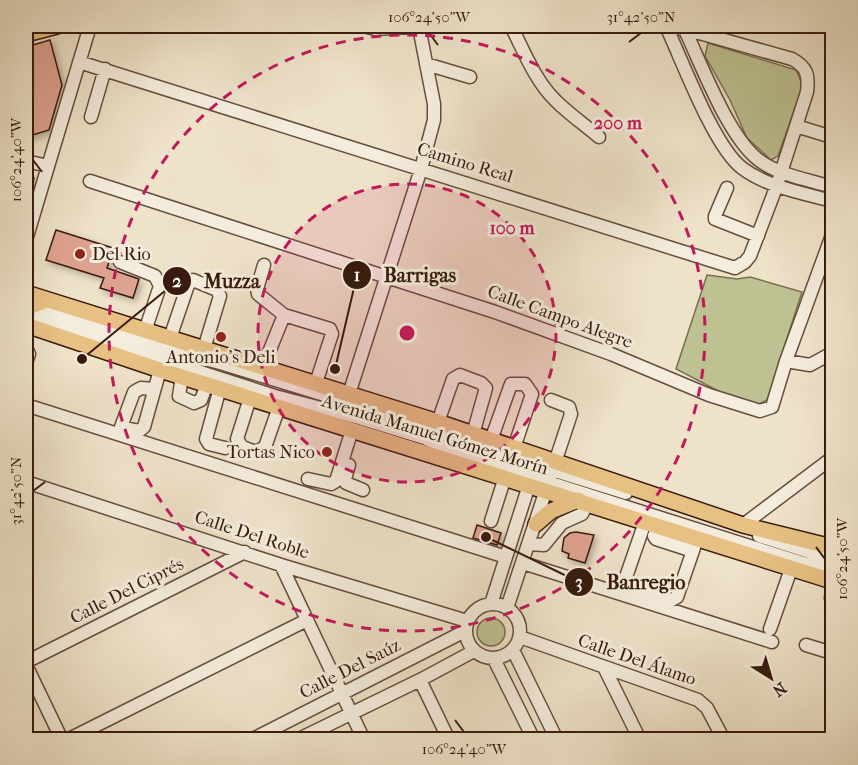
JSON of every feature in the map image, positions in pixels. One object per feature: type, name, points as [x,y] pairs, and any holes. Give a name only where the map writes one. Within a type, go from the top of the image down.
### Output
[{"type":"main road","points":[[26,34],[57,26]]},
{"type":"main road","name":"Avenida Manuel Gómez Morín","points":[[27,313],[47,300],[438,422],[514,448],[553,466],[743,525],[832,547]]},
{"type":"main road","name":"Avenida Manuel Gómez Morín","points":[[27,313],[160,370],[529,485],[547,487],[582,502],[651,524],[695,545],[832,580]]},
{"type":"main road","points":[[536,524],[551,511],[582,502]]},
{"type":"street","points":[[26,240],[90,26]]},
{"type":"street","points":[[349,394],[421,169],[435,115],[426,64],[424,26],[371,27]]},
{"type":"street","points":[[511,26],[536,75],[548,93],[599,137]]},
{"type":"street","points":[[832,187],[763,163],[740,141],[732,129],[684,27],[667,26],[698,96],[728,152],[741,167],[758,178],[832,201]]},
{"type":"street","points":[[753,26],[760,26]]},
{"type":"street","name":"Camino Real","points":[[80,62],[735,268],[745,262],[758,236],[777,185],[808,84],[807,71],[792,58],[684,27]]},
{"type":"street","points":[[426,64],[470,77]]},
{"type":"street","points":[[91,117],[105,69]]},
{"type":"street","points":[[796,126],[832,137]]},
{"type":"street","points":[[26,162],[48,166]]},
{"type":"street","name":"Calle Campo Alegre","points":[[90,181],[506,315],[611,354],[709,395],[760,411],[772,407],[786,361],[832,234]]},
{"type":"street","points":[[727,188],[715,219],[758,236]]},
{"type":"street","points":[[120,262],[155,276],[160,283],[145,330]]},
{"type":"street","points":[[264,265],[257,289],[258,294],[284,315],[331,331],[316,383]]},
{"type":"street","points":[[170,338],[188,285],[193,280],[217,290],[219,296],[204,349]]},
{"type":"street","points":[[27,313],[220,363],[423,425],[461,442],[553,466],[832,559]]},
{"type":"street","points":[[27,313],[285,399],[424,438],[450,452],[547,487],[832,570]]},
{"type":"street","points":[[263,367],[284,315]]},
{"type":"street","points":[[26,348],[29,354],[26,363]]},
{"type":"street","points":[[786,361],[810,364],[832,353]]},
{"type":"street","points":[[26,398],[139,431],[144,427],[160,370]]},
{"type":"street","points":[[438,422],[453,379],[460,375],[481,383],[486,388],[473,434]]},
{"type":"street","points":[[182,376],[179,396],[194,403],[201,400],[213,386]]},
{"type":"street","points":[[491,440],[510,384],[525,384],[532,394],[514,448]]},
{"type":"street","points":[[213,386],[206,439],[209,444],[225,448]]},
{"type":"street","points":[[121,427],[134,392],[141,388],[154,389]]},
{"type":"street","points":[[250,398],[237,439],[242,447],[256,452],[265,447],[279,407]]},
{"type":"street","points":[[507,608],[571,414],[569,407],[551,400]]},
{"type":"street","points":[[26,405],[506,558]]},
{"type":"street","points":[[308,479],[331,484],[336,480],[356,431]]},
{"type":"street","points":[[356,431],[345,479],[349,486],[363,490]]},
{"type":"street","points":[[743,525],[832,458]]},
{"type":"street","points":[[491,521],[505,477]]},
{"type":"street","name":"Calle Del Roble","points":[[26,482],[466,626]]},
{"type":"street","points":[[491,604],[529,485]]},
{"type":"street","points":[[529,544],[548,543],[557,527],[567,519],[582,514],[582,502]]},
{"type":"street","points":[[651,524],[626,577],[629,587],[670,601],[674,600],[695,545]]},
{"type":"street","name":"Calle Del Ciprés","points":[[26,664],[245,552]]},
{"type":"street","points":[[523,562],[772,642]]},
{"type":"street","points":[[281,565],[364,740]]},
{"type":"street","points":[[770,628],[790,569]]},
{"type":"street","points":[[832,591],[832,602]]},
{"type":"street","points":[[491,604],[507,608],[518,620],[520,637],[513,650],[501,658],[480,656],[469,645],[466,626],[476,609],[491,604]]},
{"type":"street","points":[[67,740],[307,620]]},
{"type":"street","name":"Calle Del Saúz","points":[[251,740],[342,694],[466,626]]},
{"type":"street","name":"Calle Del Álamo","points":[[520,637],[698,700],[707,708],[724,740]]},
{"type":"street","points":[[806,645],[832,653]]},
{"type":"street","points":[[513,650],[557,740]]},
{"type":"street","points":[[297,740],[474,651]]},
{"type":"street","points":[[494,659],[534,740]]},
{"type":"street","points":[[26,664],[62,740]]},
{"type":"street","points":[[604,667],[640,740]]},
{"type":"street","points":[[420,680],[449,740]]},
{"type":"street","points":[[523,717],[542,709]]},
{"type":"green space","points":[[708,43],[796,70],[803,86],[778,156],[771,160],[747,138],[730,100],[705,56]]},
{"type":"green space","points":[[707,275],[737,279],[750,277],[802,292],[767,400],[759,404],[728,396],[676,369]]},
{"type":"green space","points":[[491,618],[501,622],[505,632],[501,642],[491,646],[481,642],[477,632],[481,622]]},
{"type":"building","points":[[50,40],[62,85],[49,130],[26,137],[26,47]]},
{"type":"building","points":[[26,176],[34,178],[27,199],[26,199]]},
{"type":"building","name":"Del Rio","points":[[56,230],[113,248],[107,268],[139,279],[133,298],[100,288],[104,278],[46,260]]},
{"type":"building","points":[[477,525],[501,533],[497,545],[473,538]]},
{"type":"building","points":[[576,532],[594,535],[585,563],[568,558],[569,554],[562,551],[564,538]]},
{"type":"place","name":"Del Rio","points":[[80,254]]},
{"type":"place","name":"Antonio's Deli","points":[[221,337]]},
{"type":"place","name":"Muzza","points":[[82,359]]},
{"type":"place","name":"Barrigas","points":[[335,369]]},
{"type":"place","name":"Tortas Nico","points":[[327,452]]},
{"type":"place","name":"Banregio","points":[[486,537]]}]
